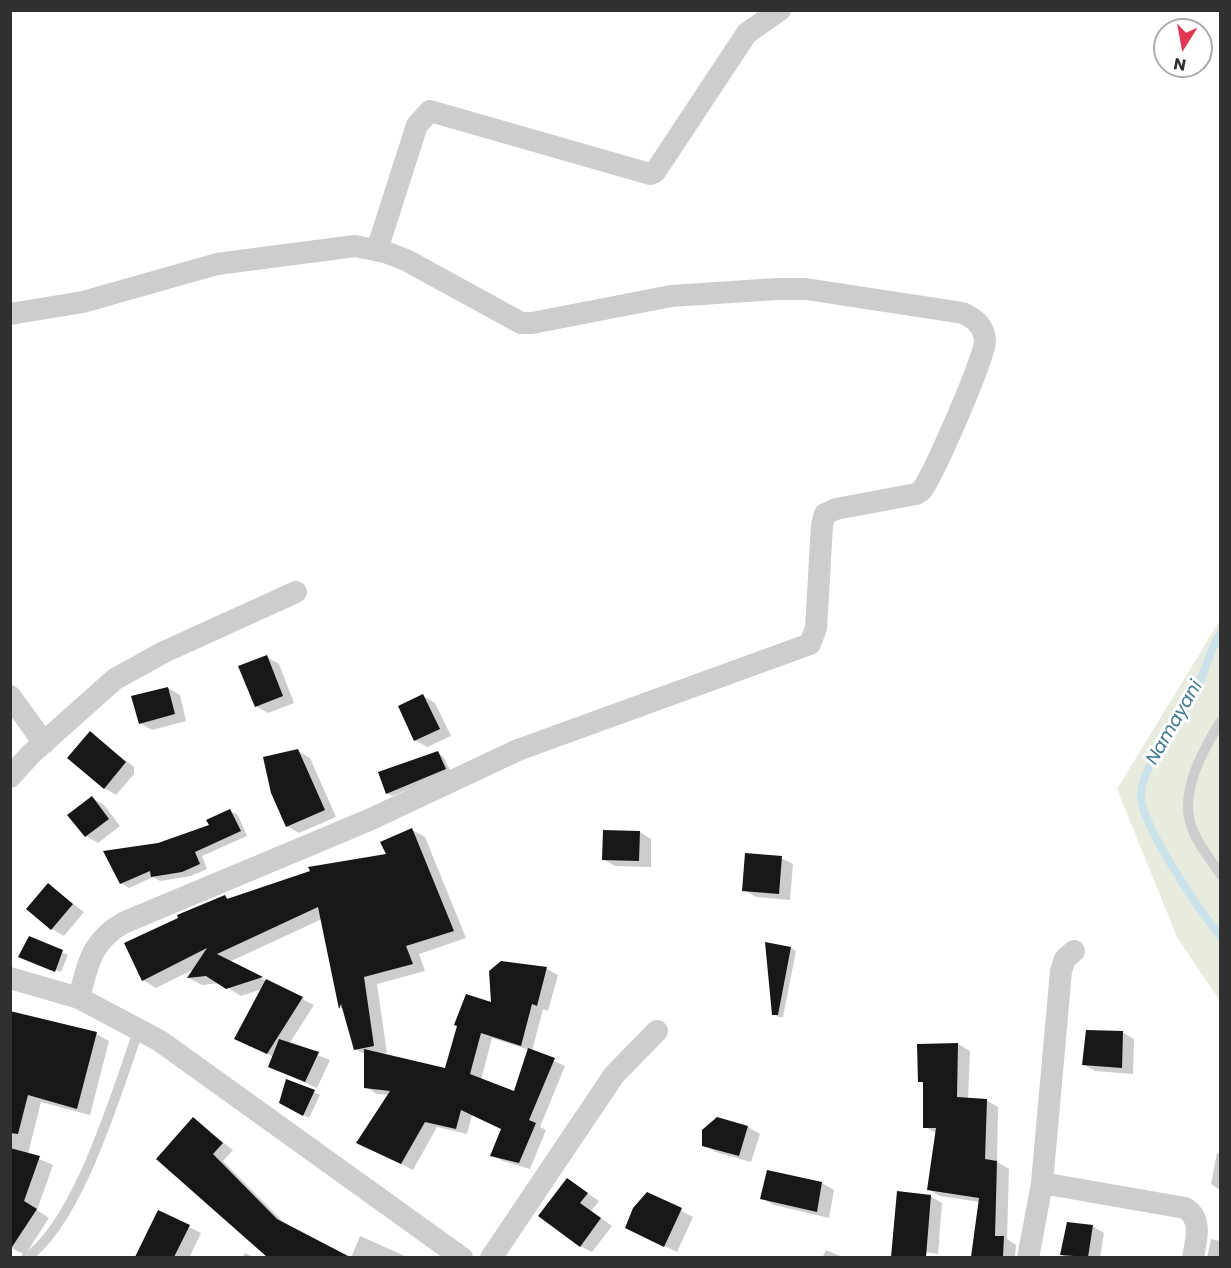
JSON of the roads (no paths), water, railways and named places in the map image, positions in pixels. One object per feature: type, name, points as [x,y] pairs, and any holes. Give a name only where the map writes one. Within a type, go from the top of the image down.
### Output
[{"type":"street","points":[[377,250],[417,125],[430,111],[650,174],[655,172],[747,33],[780,10]]},
{"type":"street","points":[[10,314],[83,302],[217,264],[355,246],[377,250],[427,271],[521,323],[532,323],[671,296],[806,289],[963,313],[982,328],[985,347],[976,374],[922,490],[916,494],[836,509],[825,514],[822,525],[816,627],[810,644],[518,750],[369,820],[123,923],[99,942],[89,963],[79,998]]},
{"type":"street","points":[[10,777],[115,679],[164,652],[296,592]]},
{"type":"street","points":[[10,696],[44,743]]},
{"type":"street","points":[[1028,1257],[1042,1183],[1061,971],[1065,959],[1074,951]]},
{"type":"street","points":[[10,978],[79,998],[139,1029],[462,1257]]},
{"type":"street","points":[[491,1257],[614,1075],[657,1031]]},
{"type":"street","points":[[1042,1183],[1185,1208],[1192,1212],[1196,1220],[1197,1237],[1193,1257]]},
{"type":"lane","points":[[1221,722],[1203,754],[1188,794],[1188,808],[1190,823],[1221,874]]},
{"type":"lane","points":[[26,1257],[43,1243],[71,1198],[90,1160],[139,1029]]},
{"type":"waterway","name":"Namayani","points":[[1220,634],[1193,697],[1155,755],[1141,793],[1149,824],[1160,845],[1199,908],[1220,936]]}]
